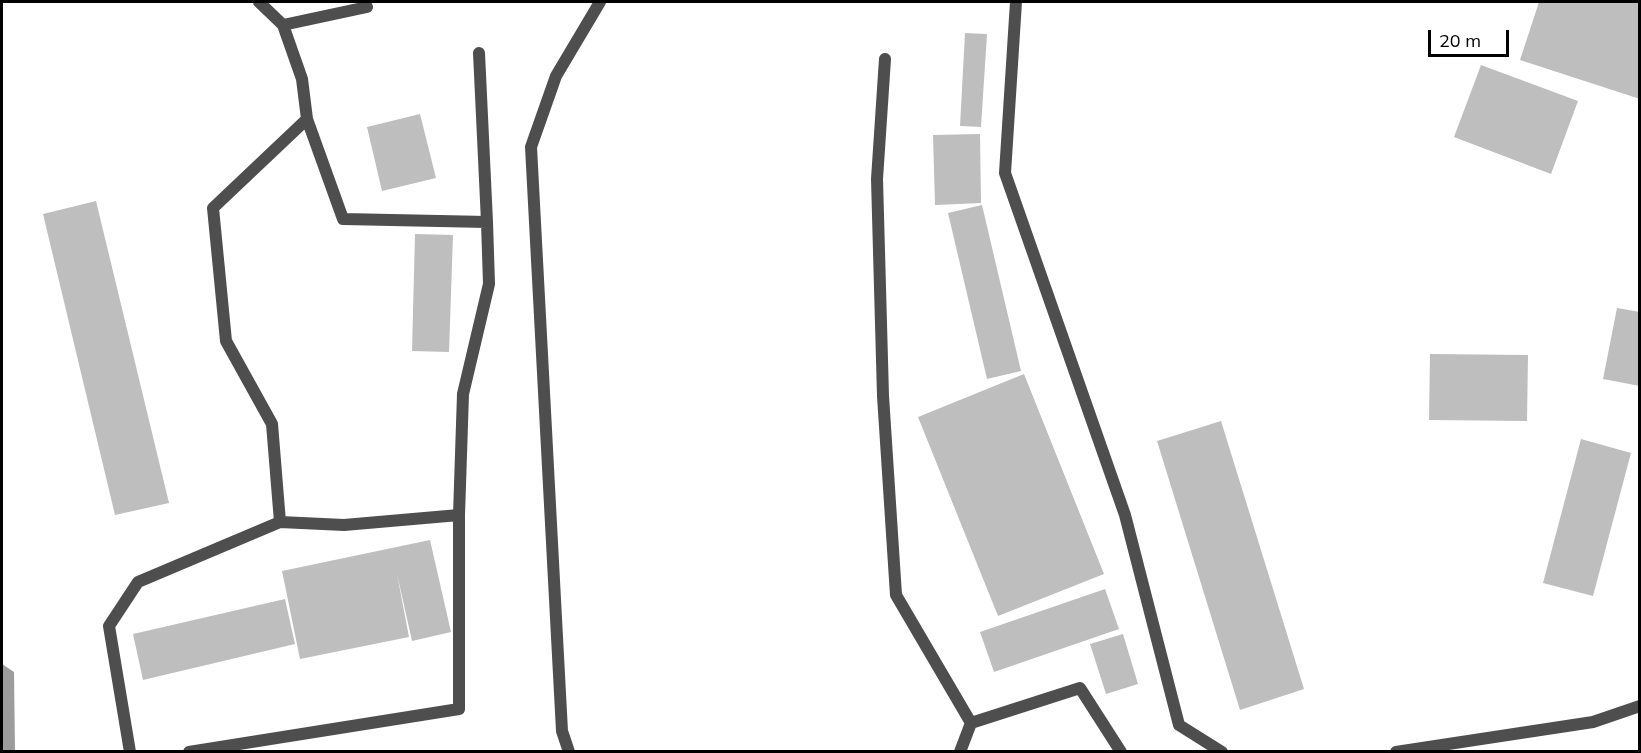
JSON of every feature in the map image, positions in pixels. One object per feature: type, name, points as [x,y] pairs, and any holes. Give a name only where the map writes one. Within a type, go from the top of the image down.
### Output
[{"type":"street","points":[[260,2],[283,25],[302,79],[307,119],[343,219],[487,222]]},
{"type":"street","points":[[569,752],[562,731],[531,147],[556,76],[600,2]]},
{"type":"street","points":[[1016,2],[1005,173],[1125,515],[1179,725],[1222,752]]},
{"type":"street","points":[[283,25],[367,7]]},
{"type":"street","points":[[189,752],[459,709],[459,515],[463,394],[489,284],[479,53]]},
{"type":"street","points":[[885,59],[877,179],[883,396],[896,595],[971,723]]},
{"type":"street","points":[[280,522],[272,424],[226,340],[213,208],[307,119]]},
{"type":"street","points":[[130,752],[109,626],[138,582],[280,522],[344,525],[459,515]]},
{"type":"street","points":[[971,723],[1080,688],[1121,752]]},
{"type":"street","points":[[1396,752],[1593,722],[1640,706]]},
{"type":"street","points":[[960,752],[971,723]]},
{"type":"shaded area","points":[[2,664],[14,672],[15,751],[2,751]]},
{"type":"building","points":[[1539,2],[1640,2],[1640,99],[1520,60]]},
{"type":"building","points":[[965,33],[987,34],[981,127],[960,126]]},
{"type":"building","points":[[1481,65],[1578,101],[1551,174],[1454,137]]},
{"type":"building","points":[[420,114],[436,178],[382,191],[367,127]]},
{"type":"building","points":[[980,134],[981,203],[935,205],[933,135]]},
{"type":"building","points":[[96,201],[169,503],[115,515],[43,214]]},
{"type":"building","points":[[982,205],[1021,371],[987,379],[948,213]]},
{"type":"building","points":[[415,234],[453,235],[449,352],[412,351]]},
{"type":"building","points":[[1617,308],[1640,312],[1640,386],[1603,379]]},
{"type":"building","points":[[1430,354],[1528,355],[1527,421],[1429,420]]},
{"type":"building","points":[[1024,374],[1104,574],[998,616],[918,417]]},
{"type":"building","points":[[1221,421],[1304,689],[1240,710],[1157,441]]},
{"type":"building","points":[[1581,439],[1631,453],[1593,596],[1543,583]]},
{"type":"building","points":[[430,540],[451,632],[412,641],[397,574],[409,637],[300,659],[282,571]]},
{"type":"building","points":[[1105,589],[1119,629],[994,672],[980,632]]},
{"type":"building","points":[[285,599],[295,644],[143,680],[133,634]]},
{"type":"building","points":[[1123,634],[1138,684],[1106,694],[1090,644]]}]
